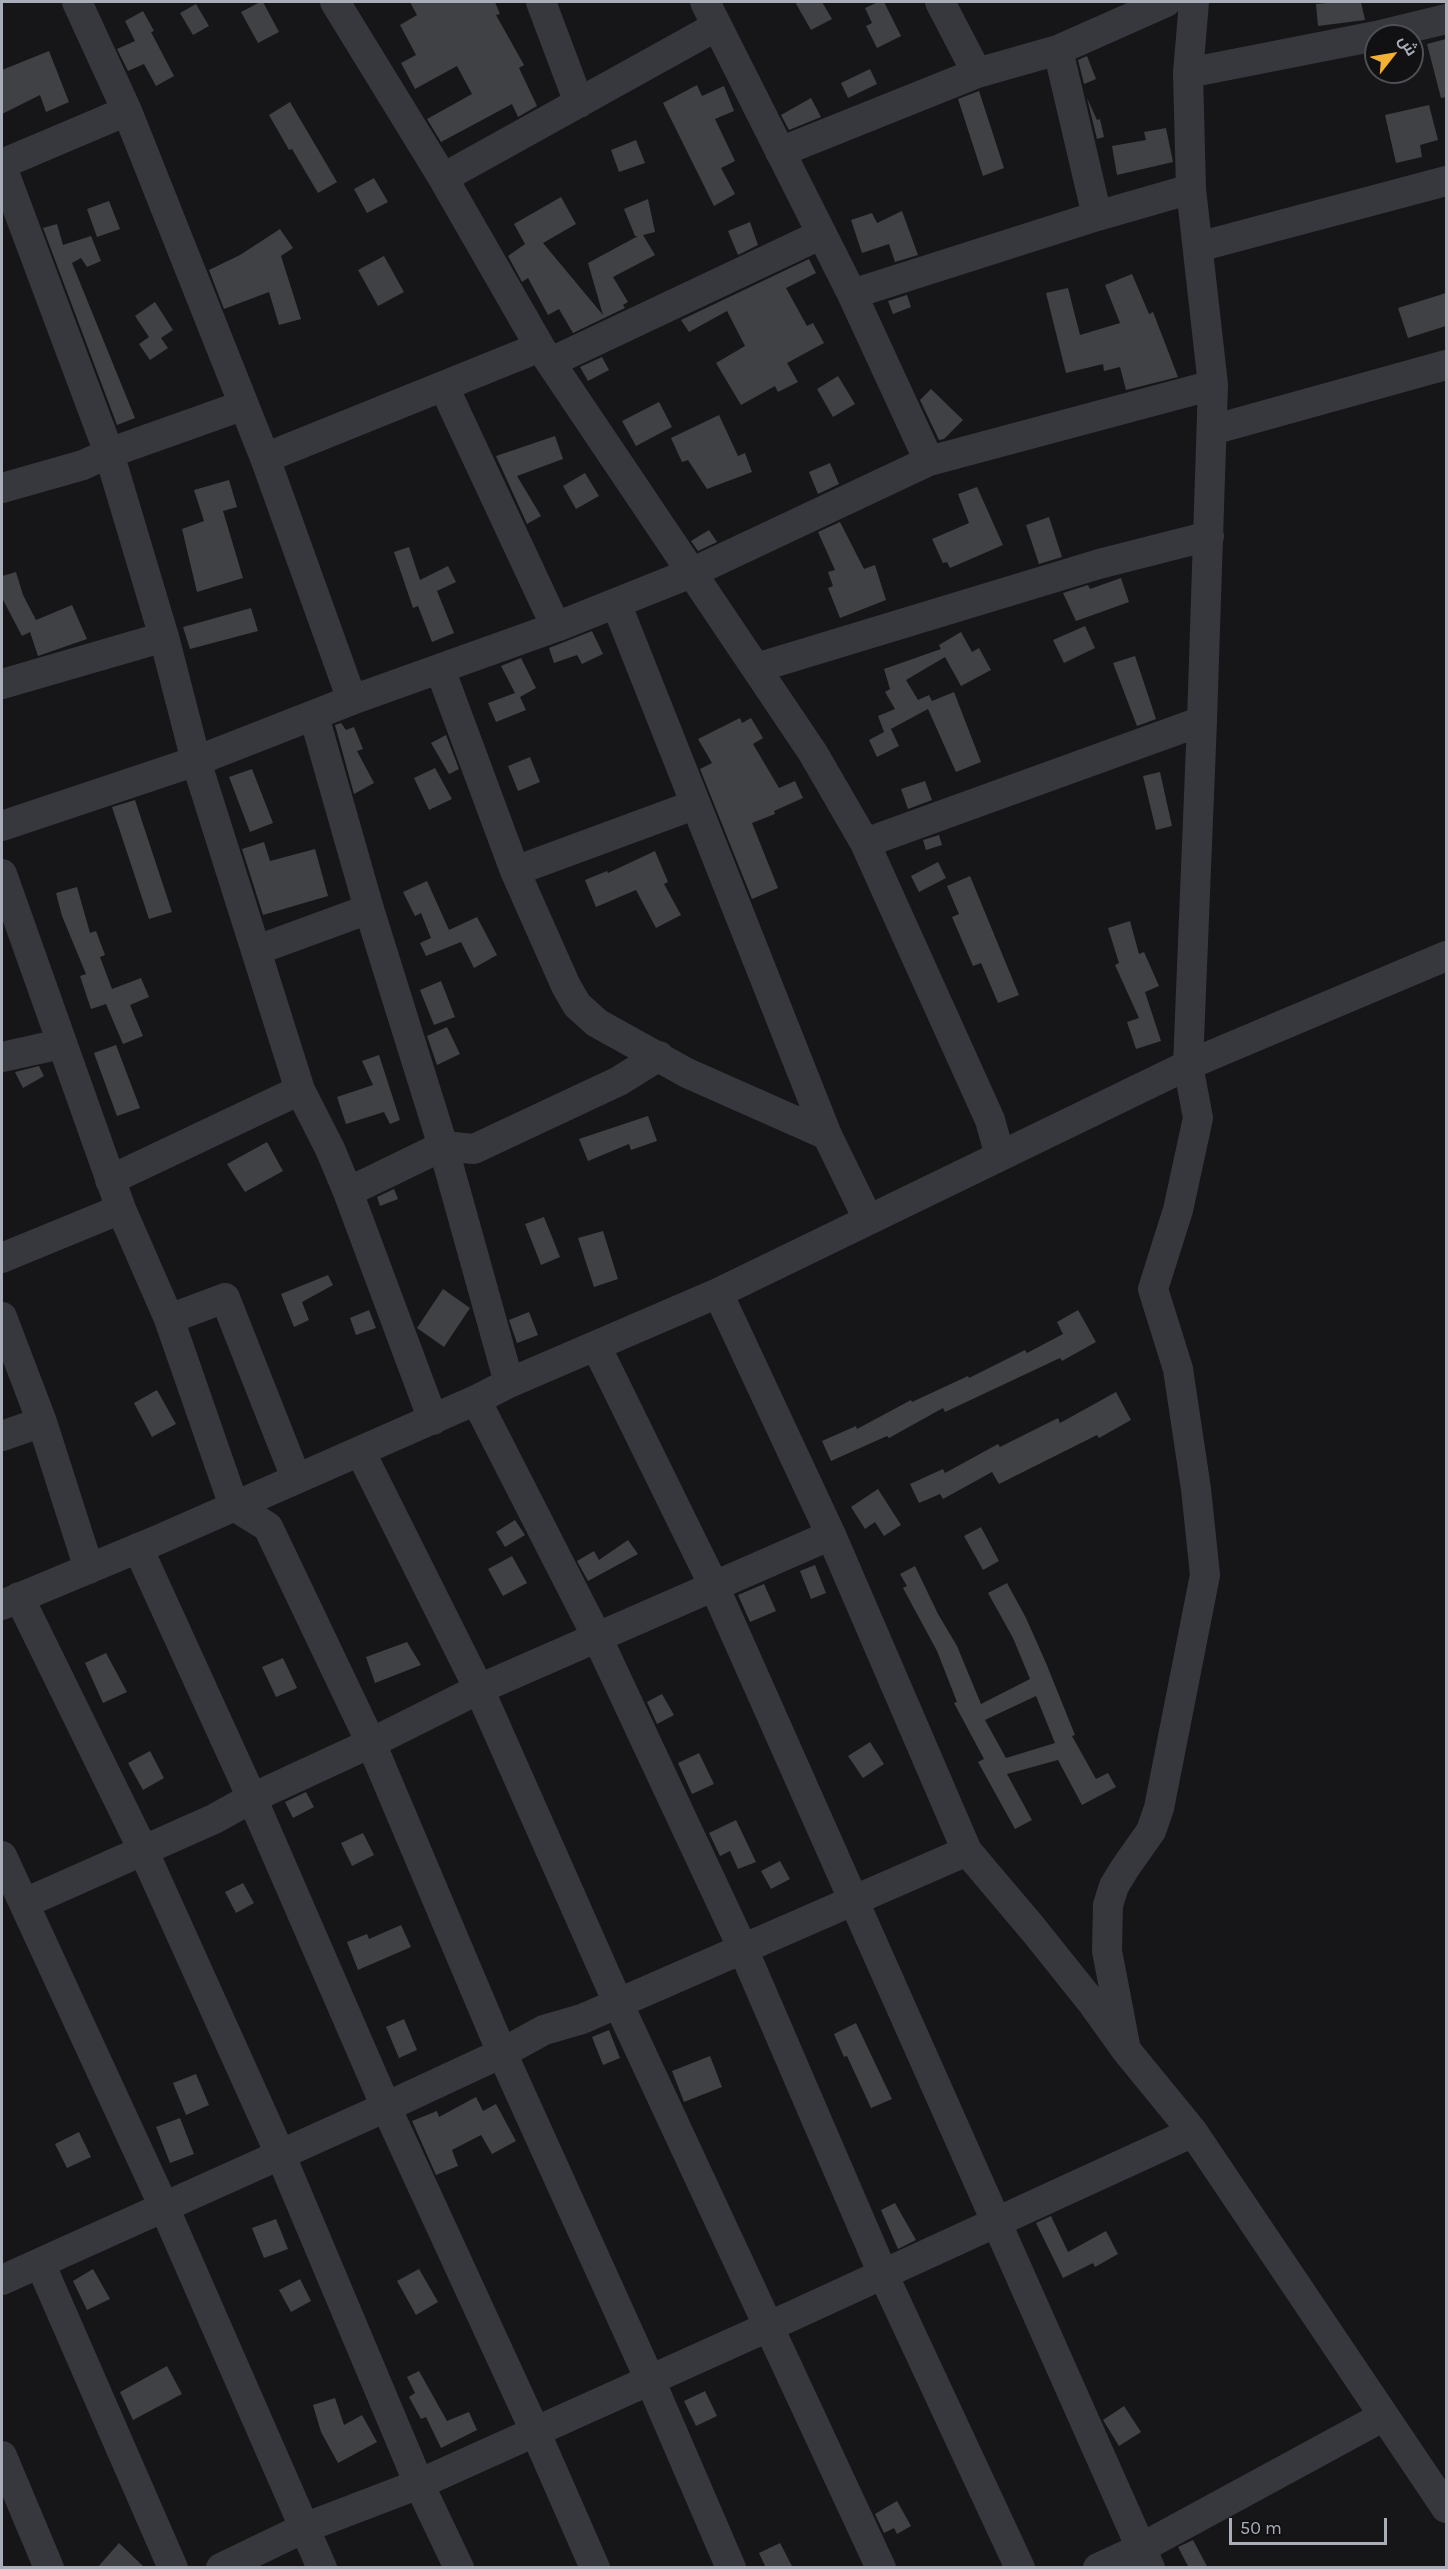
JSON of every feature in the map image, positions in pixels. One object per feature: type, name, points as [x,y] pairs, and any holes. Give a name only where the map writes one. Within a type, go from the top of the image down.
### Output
[{"type":"street","points":[[77,2],[127,111],[265,458],[352,700]]},
{"type":"street","points":[[335,2],[443,178],[546,354],[813,753],[865,843],[990,1120],[1000,1156]]},
{"type":"street","points":[[542,2],[579,103]]},
{"type":"street","points":[[940,2],[977,73]]},
{"type":"street","points":[[780,152],[977,73],[1058,50],[1166,2]]},
{"type":"street","points":[[1126,2050],[1107,1951],[1108,1905],[1114,1886],[1151,1831],[1159,1808],[1205,1575],[1196,1489],[1178,1369],[1153,1289],[1178,1210],[1198,1118],[1188,1065],[1203,721],[1213,385],[1191,189],[1188,73],[1194,2]]},
{"type":"street","points":[[443,178],[579,103],[711,14],[852,294],[929,461]]},
{"type":"street","points":[[1424,25],[1446,20]]},
{"type":"street","points":[[1188,73],[1364,38]]},
{"type":"street","points":[[1058,50],[1097,216]]},
{"type":"street","points":[[127,111],[3,177],[109,453],[164,636],[196,761],[300,1090],[330,1149],[348,1192],[433,1420]]},
{"type":"street","points":[[1198,247],[1446,181]]},
{"type":"street","points":[[852,294],[1097,216],[1191,189]]},
{"type":"street","points":[[265,458],[444,387],[546,354],[822,234]]},
{"type":"street","points":[[1212,430],[1446,365]]},
{"type":"street","points":[[2,825],[196,761],[352,700],[556,627],[691,573],[929,461],[1213,385]]},
{"type":"street","points":[[444,387],[556,627]]},
{"type":"street","points":[[2,488],[83,465],[109,453],[243,405]]},
{"type":"street","points":[[756,668],[1099,564],[1209,536]]},
{"type":"street","points":[[616,603],[694,805],[827,1136],[868,1218]]},
{"type":"street","points":[[2,684],[164,636]]},
{"type":"street","points":[[440,669],[515,871],[566,986],[577,1005],[597,1023],[687,1073],[827,1136]]},
{"type":"street","points":[[314,716],[369,909],[443,1146],[509,1383]]},
{"type":"street","points":[[865,843],[1203,721]]},
{"type":"street","points":[[515,871],[694,805]]},
{"type":"street","points":[[2,874],[110,1180],[169,1318],[234,1506],[268,1527],[371,1743],[502,2053],[650,2380],[731,2568]]},
{"type":"street","points":[[257,950],[369,909]]},
{"type":"street","points":[[459,2568],[419,2484],[281,2156],[143,1850],[10,1601],[433,1420],[509,1383],[718,1293],[868,1218],[1188,1065],[1446,956]]},
{"type":"street","points":[[2,1057],[61,1044]]},
{"type":"street","points":[[348,1192],[443,1146],[474,1149],[619,1081],[659,1056]]},
{"type":"street","points":[[110,1180],[300,1090]]},
{"type":"street","points":[[2,1258],[121,1209]]},
{"type":"street","points":[[718,1293],[831,1535],[967,1851],[1055,1957],[1126,2050],[1193,2132],[1446,2508]]},
{"type":"street","points":[[169,1318],[225,1298],[296,1478]]},
{"type":"street","points":[[2,1317],[42,1422],[89,1569]]},
{"type":"street","points":[[596,1346],[714,1586],[998,2222],[1145,2558]]},
{"type":"street","points":[[476,1400],[597,1637],[743,1949],[883,2274],[1020,2568]]},
{"type":"street","points":[[2,1436],[42,1422]]},
{"type":"street","points":[[360,1451],[479,1689],[618,2003],[881,2568]]},
{"type":"street","points":[[25,1903],[214,1819],[252,1798],[371,1743],[479,1689],[831,1535]]},
{"type":"street","points":[[138,1548],[252,1798],[386,2107],[535,2431],[595,2568]]},
{"type":"street","points":[[2,2280],[281,2156],[502,2053],[544,2030],[582,2019],[967,1851]]},
{"type":"street","points":[[2,1856],[164,2207],[322,2568]]},
{"type":"street","points":[[221,2568],[304,2528],[419,2484],[1193,2132]]},
{"type":"street","points":[[40,2263],[172,2568]]},
{"type":"street","points":[[1098,2568],[1145,2558],[1384,2416]]},
{"type":"street","points":[[2,2456],[49,2568]]},
{"type":"building","points":[[263,2],[279,32],[258,43],[241,12]]},
{"type":"building","points":[[410,2],[495,2],[500,14],[496,15],[524,65],[519,68],[537,106],[518,117],[512,104],[441,142],[427,119],[472,94],[457,66],[415,89],[401,63],[416,55],[400,25],[417,15]]},
{"type":"building","points":[[795,2],[822,2],[832,19],[811,30]]},
{"type":"building","points":[[878,2],[884,2],[901,36],[877,48],[866,26],[872,23],[865,8]]},
{"type":"building","points":[[1361,2],[1365,20],[1318,26],[1316,4]]},
{"type":"building","points":[[196,4],[209,26],[193,35],[180,13]]},
{"type":"building","points":[[143,11],[154,31],[151,32],[174,76],[156,86],[144,64],[128,71],[117,49],[135,41],[125,21]]},
{"type":"building","points":[[1446,39],[1446,97],[1441,98],[1427,44]]},
{"type":"building","points":[[49,51],[69,102],[46,112],[40,95],[2,114],[2,70]]},
{"type":"building","points":[[1087,56],[1096,79],[1084,84],[1078,60]]},
{"type":"building","points":[[870,69],[877,84],[848,98],[841,83]]},
{"type":"building","points":[[697,85],[702,96],[724,86],[734,111],[715,119],[735,161],[721,168],[735,194],[714,206],[663,103]]},
{"type":"building","points":[[979,91],[1004,168],[983,176],[958,99]]},
{"type":"building","points":[[811,98],[821,117],[789,130],[781,115]]},
{"type":"building","points":[[1087,98],[1097,120],[1100,119],[1104,137],[1097,139]]},
{"type":"building","points":[[290,102],[337,182],[318,193],[269,115]]},
{"type":"building","points":[[1429,105],[1438,140],[1420,145],[1422,157],[1396,163],[1385,115]]},
{"type":"building","points":[[1166,128],[1173,162],[1117,175],[1112,146],[1146,140],[1144,132]]},
{"type":"building","points":[[636,140],[645,163],[619,172],[611,150]]},
{"type":"building","points":[[374,178],[388,202],[367,213],[354,189]]},
{"type":"building","points":[[561,197],[576,224],[543,243],[603,315],[588,263],[638,236],[635,236],[624,209],[648,199],[655,232],[643,235],[655,255],[613,277],[628,302],[623,305],[625,308],[573,333],[559,309],[548,315],[528,278],[522,282],[508,256],[525,244],[514,224]]},
{"type":"building","points":[[109,201],[120,229],[97,237],[87,209]]},
{"type":"building","points":[[902,211],[918,255],[895,262],[889,244],[862,253],[851,220],[872,213],[877,223]]},
{"type":"building","points":[[750,222],[758,245],[738,255],[728,231]]},
{"type":"building","points":[[57,224],[63,245],[91,236],[101,261],[87,267],[81,258],[72,263],[135,418],[117,425],[43,228]]},
{"type":"building","points":[[280,229],[293,248],[281,256],[301,319],[279,325],[269,292],[224,309],[209,270],[240,255]]},
{"type":"building","points":[[384,256],[404,292],[378,306],[358,270]]},
{"type":"building","points":[[809,259],[816,273],[786,288],[807,326],[813,323],[824,343],[787,363],[798,382],[778,392],[775,386],[741,405],[716,363],[745,346],[727,311],[689,332],[681,320]]},
{"type":"building","points":[[1132,274],[1149,314],[1153,312],[1178,377],[1126,390],[1120,367],[1104,371],[1103,364],[1066,373],[1046,293],[1068,288],[1080,335],[1120,323],[1105,285]]},
{"type":"building","points":[[1446,293],[1446,326],[1408,338],[1398,308]]},
{"type":"building","points":[[907,295],[911,307],[893,314],[888,301]]},
{"type":"building","points":[[155,302],[173,330],[161,338],[168,348],[150,360],[139,344],[149,337],[135,316]]},
{"type":"building","points":[[602,357],[609,370],[588,381],[580,367]]},
{"type":"building","points":[[838,376],[855,404],[833,417],[817,389]]},
{"type":"building","points":[[931,389],[963,420],[944,439],[939,440],[920,400]]},
{"type":"building","points":[[659,402],[672,427],[636,446],[622,421]]},
{"type":"building","points":[[719,415],[738,456],[745,453],[752,472],[707,489],[688,460],[682,462],[671,438]]},
{"type":"building","points":[[555,436],[563,459],[517,476],[541,516],[527,524],[496,456]]},
{"type":"building","points":[[830,463],[839,484],[818,494],[809,472]]},
{"type":"building","points":[[585,473],[599,496],[576,509],[563,486]]},
{"type":"building","points":[[229,480],[237,507],[223,511],[243,578],[197,592],[182,529],[204,521],[194,490]]},
{"type":"building","points":[[977,487],[1003,545],[950,568],[947,562],[943,563],[932,539],[969,523],[958,494]]},
{"type":"building","points":[[1049,517],[1062,557],[1039,564],[1026,525]]},
{"type":"building","points":[[840,522],[864,569],[875,565],[886,600],[840,618],[828,588],[833,586],[828,572],[835,570],[818,532]]},
{"type":"building","points":[[709,530],[717,542],[698,551],[691,541]]},
{"type":"building","points":[[409,547],[420,580],[448,566],[456,582],[437,591],[454,633],[432,642],[418,606],[413,608],[394,552]]},
{"type":"building","points":[[16,572],[23,595],[36,620],[72,605],[87,639],[38,656],[30,632],[22,636],[2,598],[2,576]]},
{"type":"building","points":[[1121,578],[1129,602],[1076,621],[1063,593],[1088,585],[1090,589]]},
{"type":"building","points":[[251,608],[258,631],[190,649],[183,627]]},
{"type":"building","points":[[1085,626],[1095,648],[1064,663],[1053,640]]},
{"type":"building","points":[[592,631],[603,654],[582,664],[577,655],[554,663],[549,648]]},
{"type":"building","points":[[961,632],[972,652],[979,648],[991,670],[961,686],[945,657],[906,680],[918,700],[929,695],[932,701],[954,692],[981,762],[956,772],[928,709],[889,730],[891,729],[899,746],[877,757],[869,740],[884,732],[878,716],[895,709],[885,692],[890,689],[884,669],[941,649],[939,645]]},
{"type":"building","points":[[1135,656],[1156,719],[1137,726],[1113,663]]},
{"type":"building","points":[[521,658],[536,688],[520,697],[526,710],[496,722],[488,703],[515,693],[501,666]]},
{"type":"building","points":[[740,718],[742,723],[751,718],[763,738],[753,744],[779,788],[795,781],[803,798],[774,811],[775,814],[752,823],[778,888],[752,899],[700,769],[712,763],[698,739]]},
{"type":"building","points":[[341,723],[346,730],[354,727],[363,749],[357,751],[374,783],[354,794],[335,725]]},
{"type":"building","points":[[446,735],[459,769],[449,774],[431,743]]},
{"type":"building","points":[[530,757],[540,782],[518,791],[508,766]]},
{"type":"building","points":[[435,768],[452,799],[429,810],[414,778]]},
{"type":"building","points":[[252,769],[273,823],[250,832],[229,777]]},
{"type":"building","points":[[1160,772],[1172,826],[1156,830],[1143,776]]},
{"type":"building","points":[[925,781],[932,800],[908,809],[901,789]]},
{"type":"building","points":[[135,800],[172,912],[149,919],[112,807]]},
{"type":"building","points":[[939,835],[942,845],[926,850],[923,840]]},
{"type":"building","points":[[264,842],[270,861],[315,849],[328,896],[263,915],[242,849]]},
{"type":"building","points":[[655,851],[668,882],[664,884],[681,915],[656,928],[636,890],[596,907],[585,880],[607,871],[608,873]]},
{"type":"building","points":[[938,862],[946,878],[919,892],[911,876]]},
{"type":"building","points":[[970,876],[1019,995],[998,1003],[981,963],[973,966],[952,917],[959,914],[947,886]]},
{"type":"building","points":[[427,881],[449,930],[477,917],[497,955],[474,968],[461,942],[426,956],[420,943],[431,938],[421,913],[415,916],[403,892]]},
{"type":"building","points":[[77,887],[90,933],[96,931],[105,955],[100,957],[112,989],[141,978],[149,997],[130,1005],[143,1036],[123,1044],[106,1004],[91,1009],[80,976],[86,974],[62,916],[56,893]]},
{"type":"building","points":[[1130,921],[1139,954],[1144,952],[1159,986],[1145,992],[1161,1041],[1136,1049],[1127,1022],[1139,1018],[1115,965],[1119,963],[1108,928]]},
{"type":"building","points":[[441,981],[455,1017],[434,1025],[420,990]]},
{"type":"building","points":[[447,1027],[460,1054],[437,1065],[427,1036]]},
{"type":"building","points":[[116,1045],[140,1108],[117,1116],[94,1053]]},
{"type":"building","points":[[379,1055],[400,1120],[390,1124],[384,1112],[346,1124],[337,1097],[373,1085],[362,1061]]},
{"type":"building","points":[[39,1066],[44,1076],[23,1088],[15,1072]]},
{"type":"building","points":[[648,1116],[657,1141],[631,1150],[629,1144],[588,1161],[579,1139]]},
{"type":"building","points":[[267,1142],[283,1171],[245,1192],[227,1164]]},
{"type":"building","points":[[394,1189],[398,1199],[380,1206],[377,1197]]},
{"type":"building","points":[[544,1217],[560,1257],[541,1265],[525,1224]]},
{"type":"building","points":[[603,1231],[618,1279],[594,1287],[578,1238]]},
{"type":"building","points":[[328,1275],[333,1285],[302,1302],[309,1320],[294,1327],[281,1294]]},
{"type":"building","points":[[443,1289],[470,1308],[444,1347],[417,1328]]},
{"type":"building","points":[[369,1310],[376,1328],[356,1335],[350,1318]]},
{"type":"building","points":[[1078,1310],[1096,1342],[1062,1361],[1060,1358],[945,1412],[943,1408],[889,1438],[887,1436],[831,1461],[822,1441],[856,1426],[857,1429],[911,1400],[912,1402],[968,1376],[969,1378],[1025,1350],[1027,1353],[1063,1334],[1057,1322]]},
{"type":"building","points":[[529,1312],[538,1335],[517,1343],[509,1320]]},
{"type":"building","points":[[157,1390],[176,1424],[152,1437],[134,1403]]},
{"type":"building","points":[[1116,1392],[1131,1420],[1099,1438],[1097,1435],[999,1484],[992,1472],[943,1499],[940,1494],[919,1503],[910,1484],[943,1469],[945,1473],[998,1444],[1000,1447],[1058,1418],[1060,1423]]},
{"type":"building","points":[[878,1489],[901,1525],[884,1536],[875,1522],[865,1529],[851,1507]]},
{"type":"building","points":[[515,1520],[525,1535],[505,1547],[496,1532]]},
{"type":"building","points":[[981,1527],[999,1561],[983,1570],[964,1536]]},
{"type":"building","points":[[628,1540],[638,1554],[588,1581],[577,1561],[594,1551],[599,1560]]},
{"type":"building","points":[[512,1556],[527,1583],[503,1596],[488,1569]]},
{"type":"building","points":[[815,1565],[826,1593],[811,1599],[800,1571]]},
{"type":"building","points":[[915,1566],[938,1614],[957,1646],[981,1704],[1030,1679],[1013,1638],[988,1593],[1007,1583],[1046,1663],[1075,1735],[1072,1736],[1096,1779],[1108,1773],[1116,1787],[1082,1805],[1058,1760],[1007,1774],[1032,1820],[1015,1829],[978,1762],[984,1759],[954,1703],[957,1702],[937,1651],[903,1588],[907,1586],[900,1574]],"holes":[[[1036,1696],[1055,1743],[1006,1758],[985,1720]]]},
{"type":"building","points":[[764,1584],[776,1611],[750,1622],[738,1595]]},
{"type":"building","points":[[407,1642],[421,1665],[375,1683],[366,1657]]},
{"type":"building","points":[[106,1653],[127,1692],[103,1703],[85,1663]]},
{"type":"building","points":[[283,1658],[297,1688],[276,1697],[262,1667]]},
{"type":"building","points":[[662,1694],[674,1715],[657,1724],[647,1702]]},
{"type":"building","points":[[870,1742],[884,1764],[863,1778],[848,1756]]},
{"type":"building","points":[[150,1751],[164,1778],[143,1790],[128,1763]]},
{"type":"building","points":[[699,1753],[714,1784],[692,1794],[678,1763]]},
{"type":"building","points":[[306,1792],[314,1807],[293,1818],[285,1802]]},
{"type":"building","points":[[736,1820],[756,1862],[738,1869],[730,1851],[720,1856],[709,1833]]},
{"type":"building","points":[[363,1833],[374,1855],[352,1866],[341,1843]]},
{"type":"building","points":[[780,1861],[790,1879],[771,1889],[761,1871]]},
{"type":"building","points":[[243,1883],[254,1903],[236,1913],[225,1892]]},
{"type":"building","points":[[401,1925],[411,1947],[358,1970],[347,1942],[367,1934],[369,1939]]},
{"type":"building","points":[[404,2019],[417,2050],[399,2058],[386,2027]]},
{"type":"building","points":[[856,2023],[892,2099],[871,2108],[834,2034]]},
{"type":"building","points":[[609,2030],[620,2058],[603,2065],[592,2037]]},
{"type":"building","points":[[710,2056],[722,2087],[684,2102],[672,2071]]},
{"type":"building","points":[[196,2074],[209,2105],[186,2115],[173,2083]]},
{"type":"building","points":[[476,2097],[483,2111],[496,2104],[516,2141],[492,2154],[481,2135],[452,2150],[458,2166],[436,2175],[412,2121],[437,2111],[439,2117]]},
{"type":"building","points":[[180,2118],[194,2154],[170,2163],[156,2127]]},
{"type":"building","points":[[79,2132],[91,2157],[67,2168],[55,2144]]},
{"type":"building","points":[[895,2203],[916,2240],[898,2249],[881,2210]]},
{"type":"building","points":[[1051,2216],[1068,2252],[1106,2231],[1118,2254],[1095,2267],[1093,2263],[1063,2278],[1036,2223]]},
{"type":"building","points":[[276,2219],[288,2249],[264,2258],[252,2228]]},
{"type":"building","points":[[93,2269],[110,2299],[87,2310],[73,2281]]},
{"type":"building","points":[[419,2269],[438,2302],[416,2315],[397,2281]]},
{"type":"building","points":[[300,2279],[311,2301],[291,2312],[279,2290]]},
{"type":"building","points":[[167,2366],[182,2394],[133,2420],[120,2392]]},
{"type":"building","points":[[419,2371],[447,2421],[469,2412],[477,2430],[441,2448],[426,2417],[421,2419],[409,2397],[415,2393],[407,2377]]},
{"type":"building","points":[[705,2391],[717,2416],[696,2426],[684,2401]]},
{"type":"building","points":[[335,2398],[344,2425],[362,2415],[377,2442],[338,2463],[321,2432],[313,2405]]},
{"type":"building","points":[[1124,2406],[1141,2432],[1119,2446],[1103,2420]]},
{"type":"building","points":[[897,2501],[911,2526],[897,2534],[894,2528],[884,2533],[875,2514]]},
{"type":"building","points":[[1193,2540],[1208,2568],[1189,2568],[1178,2547]]},
{"type":"building","points":[[119,2543],[145,2568],[97,2568]]},
{"type":"building","points":[[780,2543],[793,2568],[766,2568],[759,2553]]}]
